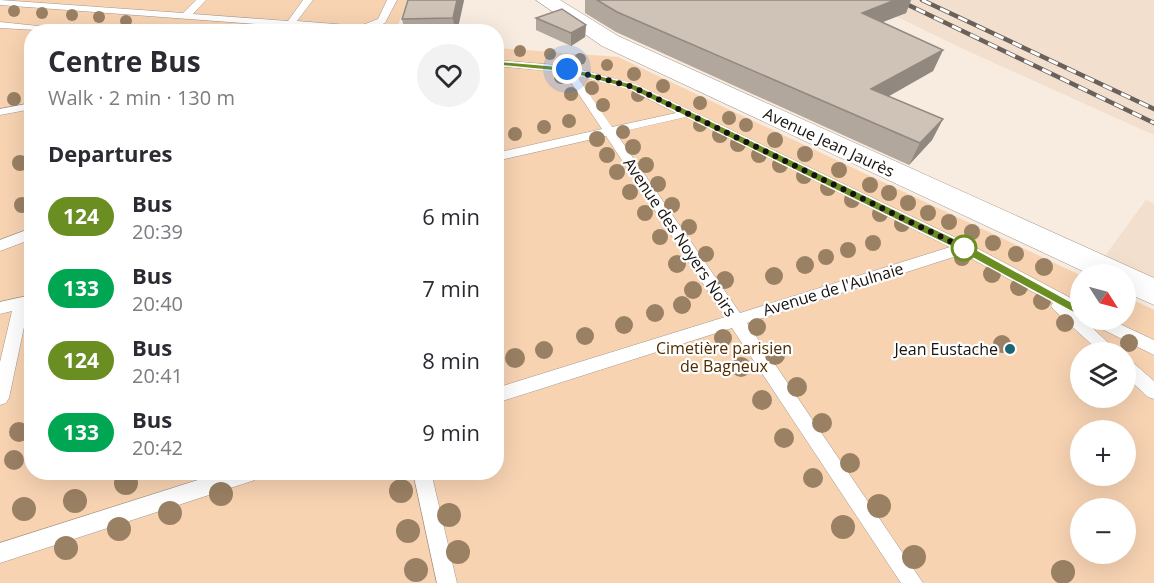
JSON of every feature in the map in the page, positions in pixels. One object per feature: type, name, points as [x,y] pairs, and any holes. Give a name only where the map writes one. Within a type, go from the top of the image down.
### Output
[{"type":"street","name":"Avenue Jean Jaurès","points":[[546,0],[610,41],[1095,264]]},
{"type":"street","points":[[1136,283],[1154,292]]},
{"type":"lane","points":[[85,8],[94,0]]},
{"type":"lane","points":[[185,16],[201,0]]},
{"type":"lane","points":[[0,2],[290,24],[308,0]]},
{"type":"lane","points":[[376,24],[382,21],[392,0]]},
{"type":"lane","points":[[0,25],[24,28]]},
{"type":"lane","points":[[504,64],[567,69],[633,87],[964,248],[1070,305]]},
{"type":"lane","name":"Avenue des Noyers Noirs","points":[[567,69],[913,583]]},
{"type":"lane","points":[[0,112],[24,108]]},
{"type":"lane","points":[[504,155],[690,113]]},
{"type":"lane","points":[[0,246],[24,236]]},
{"type":"lane","name":"Avenue de l'Aulnaie","points":[[504,393],[964,248]]},
{"type":"lane","points":[[1043,292],[1099,342]]},
{"type":"lane","points":[[0,308],[24,303]]},
{"type":"lane","points":[[0,399],[24,310]]},
{"type":"lane","points":[[1118,330],[1154,348]]},
{"type":"lane","points":[[1136,376],[1154,392]]},
{"type":"lane","points":[[0,553],[227,480]]},
{"type":"lane","points":[[424,480],[447,583]]},
{"type":"shaded area","points":[[863,0],[1154,0],[1154,135],[959,47]]},
{"type":"shaded area","points":[[1146,200],[1154,204],[1154,286],[1136,277],[1136,264],[1110,264],[1102,260]]},
{"type":"green space","name":"Cimetière parisien de Bagneux","points":[[0,0],[407,0],[398,24],[24,24],[24,480],[504,480],[504,49],[618,57],[1070,270],[1070,330],[1136,330],[1136,301],[1154,310],[1154,583],[0,583]]},
{"type":"building","points":[[408,0],[457,0],[453,18],[402,19]]},
{"type":"building","points":[[597,0],[895,0],[862,13],[943,50],[871,89],[943,119],[920,143],[617,12]]},
{"type":"building","points":[[562,9],[586,25],[571,33],[536,18]]},
{"type":"railway","points":[[898,0],[1154,123]]},
{"type":"railway","points":[[922,0],[1154,109]]},
{"type":"bus line","name":"124","points":[[504,64],[567,69],[633,87],[964,248],[1070,305]]},
{"type":"place","name":"Jean Eustache","points":[[1010,349]]},
{"type":"route","points":[[567,69],[633,87],[964,248]]}]
